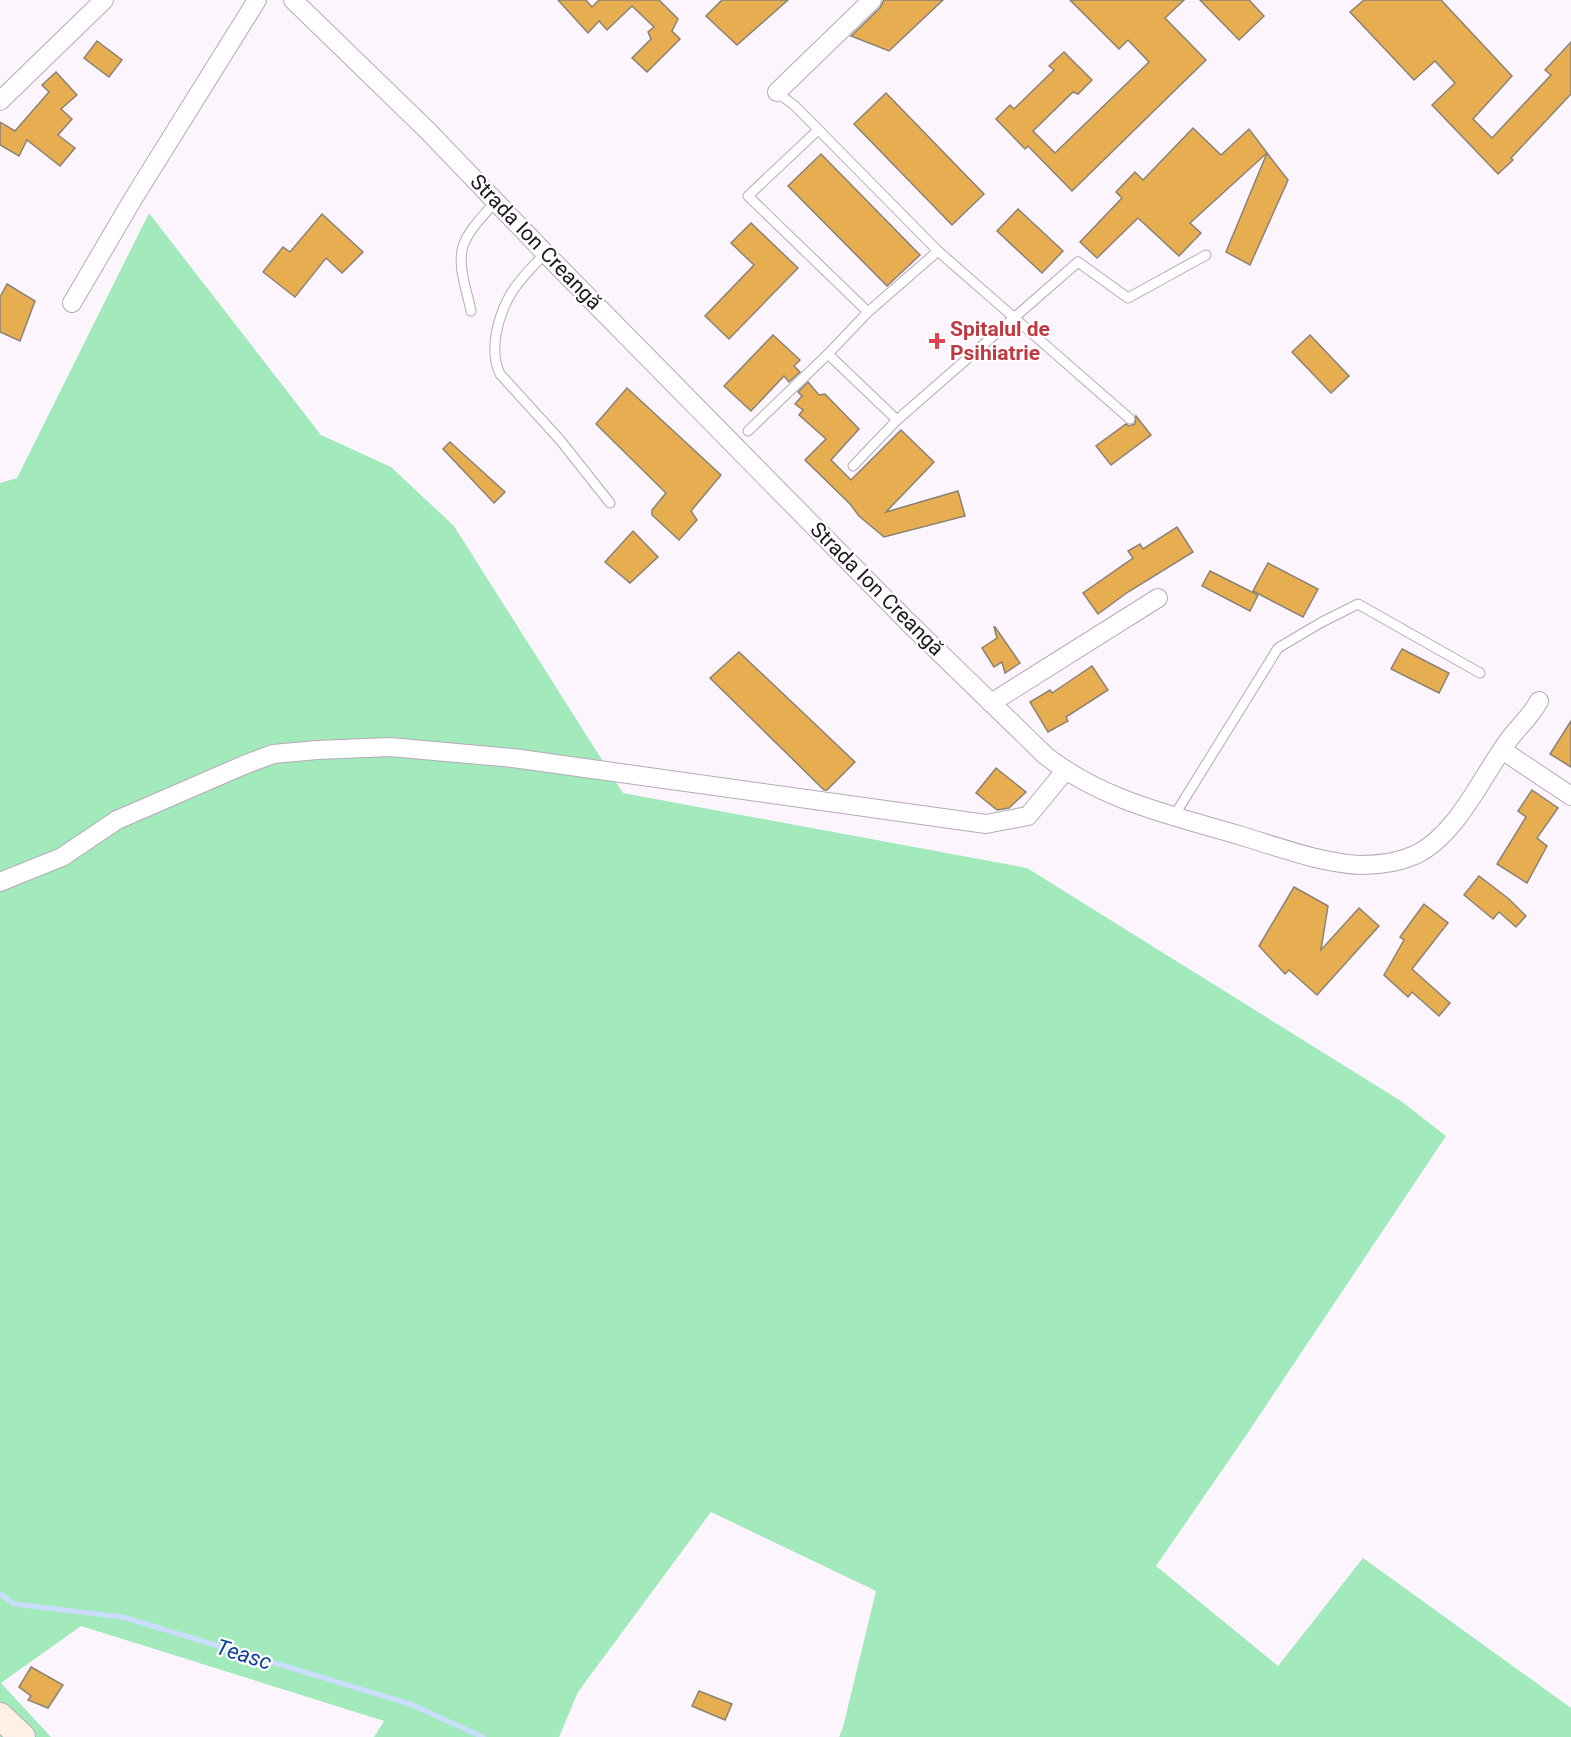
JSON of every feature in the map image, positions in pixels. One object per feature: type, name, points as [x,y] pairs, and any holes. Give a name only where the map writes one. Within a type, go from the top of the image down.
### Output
[{"type":"street","points":[[0,101],[104,0]]},
{"type":"street","points":[[72,303],[133,199],[257,0]]},
{"type":"street","name":"Strada Ion Creangă","points":[[293,0],[428,131],[901,614],[1046,756],[1065,771],[1123,800],[1312,857],[1361,865],[1391,863],[1415,855],[1437,840],[1456,819],[1512,736],[1532,715],[1539,701]]},
{"type":"street","points":[[777,92],[872,0]]},
{"type":"street","points":[[991,703],[1158,598]]},
{"type":"street","points":[[0,882],[62,857],[117,820],[273,754],[390,747],[513,758],[986,824],[1028,816],[1065,771]]},
{"type":"street","points":[[1502,750],[1571,796]]},
{"type":"street","points":[[0,1716],[22,1737]]},
{"type":"lane","points":[[777,92],[795,106],[938,251],[1130,419]]},
{"type":"lane","points":[[818,130],[748,196],[868,312]]},
{"type":"lane","points":[[471,311],[462,262],[463,248],[469,234],[496,201]]},
{"type":"lane","points":[[748,431],[868,312],[938,251]]},
{"type":"lane","points":[[545,253],[510,295],[493,348],[495,363],[500,374],[560,440],[610,503]]},
{"type":"lane","points":[[853,466],[897,420],[1078,262],[1128,298],[1206,255]]},
{"type":"lane","points":[[828,354],[897,420]]},
{"type":"lane","points":[[1174,816],[1278,648],[1358,604],[1480,673]]},
{"type":"green space","points":[[149,213],[321,435],[391,467],[454,526],[623,793],[1027,868],[1401,1101],[1446,1136],[1156,1566],[1278,1666],[1363,1558],[1571,1708],[1571,1737],[839,1737],[876,1591],[711,1512],[578,1692],[559,1737],[374,1737],[384,1721],[81,1626],[1,1683],[51,1737],[0,1737],[0,483],[17,478]]},
{"type":"building","points":[[558,0],[586,0],[592,7],[599,0],[659,0],[678,19],[672,31],[680,39],[647,72],[632,58],[651,39],[648,32],[654,27],[632,6],[607,30],[599,21],[588,33]]},
{"type":"building","points":[[722,0],[788,0],[737,45],[706,16]]},
{"type":"building","points":[[884,0],[943,0],[889,51],[851,36],[880,8]]},
{"type":"building","points":[[1070,0],[1184,0],[1165,18],[1206,60],[1072,191],[1028,146],[1025,149],[996,119],[1010,105],[1014,109],[1054,70],[1049,66],[1064,52],[1092,80],[1078,94],[1073,92],[1033,131],[1055,153],[1149,62],[1128,40],[1119,49]]},
{"type":"building","points":[[1200,0],[1249,0],[1264,16],[1239,40]]},
{"type":"building","points":[[1364,0],[1441,0],[1512,76],[1473,119],[1492,138],[1551,75],[1545,70],[1571,42],[1571,94],[1498,174],[1432,105],[1455,83],[1435,61],[1414,80],[1350,12]]},
{"type":"building","points":[[97,41],[122,60],[109,77],[84,58]]},
{"type":"building","points":[[56,72],[77,95],[61,109],[72,119],[58,135],[75,148],[60,166],[27,140],[19,156],[0,145],[0,122],[15,131],[49,92],[42,85]]},
{"type":"building","points":[[886,93],[984,194],[952,225],[854,124]]},
{"type":"building","points":[[1193,128],[1221,155],[1249,129],[1267,153],[1190,223],[1201,233],[1179,256],[1138,218],[1097,258],[1080,242],[1122,198],[1116,192],[1135,172],[1143,180]]},
{"type":"building","points":[[1267,153],[1288,180],[1250,265],[1226,252]]},
{"type":"building","points":[[821,154],[920,255],[887,286],[788,186]]},
{"type":"building","points":[[1018,209],[1063,251],[1042,273],[997,231]]},
{"type":"building","points":[[322,214],[363,252],[342,273],[326,258],[295,297],[263,272],[283,247],[290,252]]},
{"type":"building","points":[[751,223],[798,268],[729,339],[705,316],[754,265],[731,243]]},
{"type":"building","points":[[7,284],[35,301],[20,341],[0,332],[0,297]]},
{"type":"building","points":[[773,335],[800,360],[794,366],[800,372],[789,382],[784,376],[751,411],[724,386]]},
{"type":"building","points":[[1310,335],[1349,376],[1331,393],[1292,352]]},
{"type":"building","points":[[808,382],[819,395],[825,394],[859,429],[831,460],[851,480],[901,430],[934,462],[886,512],[958,491],[965,516],[884,537],[859,516],[850,504],[805,460],[826,439],[799,415],[803,410],[795,404],[802,396],[798,392]]},
{"type":"building","points":[[627,388],[721,475],[691,511],[697,520],[679,540],[652,515],[652,510],[666,493],[596,424]]},
{"type":"building","points":[[1136,416],[1151,435],[1111,465],[1096,446],[1126,424],[1129,426],[1135,424]]},
{"type":"building","points":[[450,442],[505,492],[494,503],[443,449]]},
{"type":"building","points":[[1177,527],[1193,552],[1128,592],[1098,614],[1083,593],[1133,558],[1128,551],[1140,544],[1143,549]]},
{"type":"building","points":[[633,531],[658,557],[630,583],[605,562]]},
{"type":"building","points":[[1268,563],[1318,589],[1303,617],[1253,591]]},
{"type":"building","points":[[1210,571],[1258,595],[1250,611],[1202,586]]},
{"type":"building","points":[[994,627],[1020,663],[1005,673],[1002,662],[994,667],[982,648],[997,638]]},
{"type":"building","points":[[1402,649],[1449,673],[1439,693],[1391,669]]},
{"type":"building","points":[[739,652],[855,762],[827,790],[824,790],[710,678]]},
{"type":"building","points":[[1092,666],[1108,690],[1066,717],[1068,721],[1048,732],[1030,702],[1050,690],[1052,693]]},
{"type":"building","points":[[1571,721],[1571,767],[1550,754]]},
{"type":"building","points":[[996,768],[1026,792],[1009,808],[997,810],[976,793]]},
{"type":"building","points":[[1532,790],[1558,808],[1537,838],[1547,846],[1527,883],[1497,864],[1526,817],[1518,811]]},
{"type":"building","points":[[1479,876],[1509,899],[1526,916],[1516,927],[1499,912],[1493,919],[1464,895]]},
{"type":"building","points":[[1294,887],[1328,906],[1321,950],[1359,908],[1379,926],[1317,995],[1289,970],[1285,974],[1259,946]]},
{"type":"building","points":[[1424,904],[1448,923],[1412,969],[1450,1003],[1439,1016],[1412,992],[1408,997],[1384,975],[1404,940],[1400,937]]},
{"type":"building","points":[[31,1667],[63,1685],[48,1708],[28,1700],[31,1696],[19,1687]]},
{"type":"building","points":[[699,1691],[732,1704],[725,1720],[692,1706]]},
{"type":"waterway","name":"Teasc","points":[[0,1594],[14,1604],[123,1617],[410,1704],[483,1737]]},
{"type":"place","name":"Spitalul de Psihiatrie","points":[[937,341]]}]
